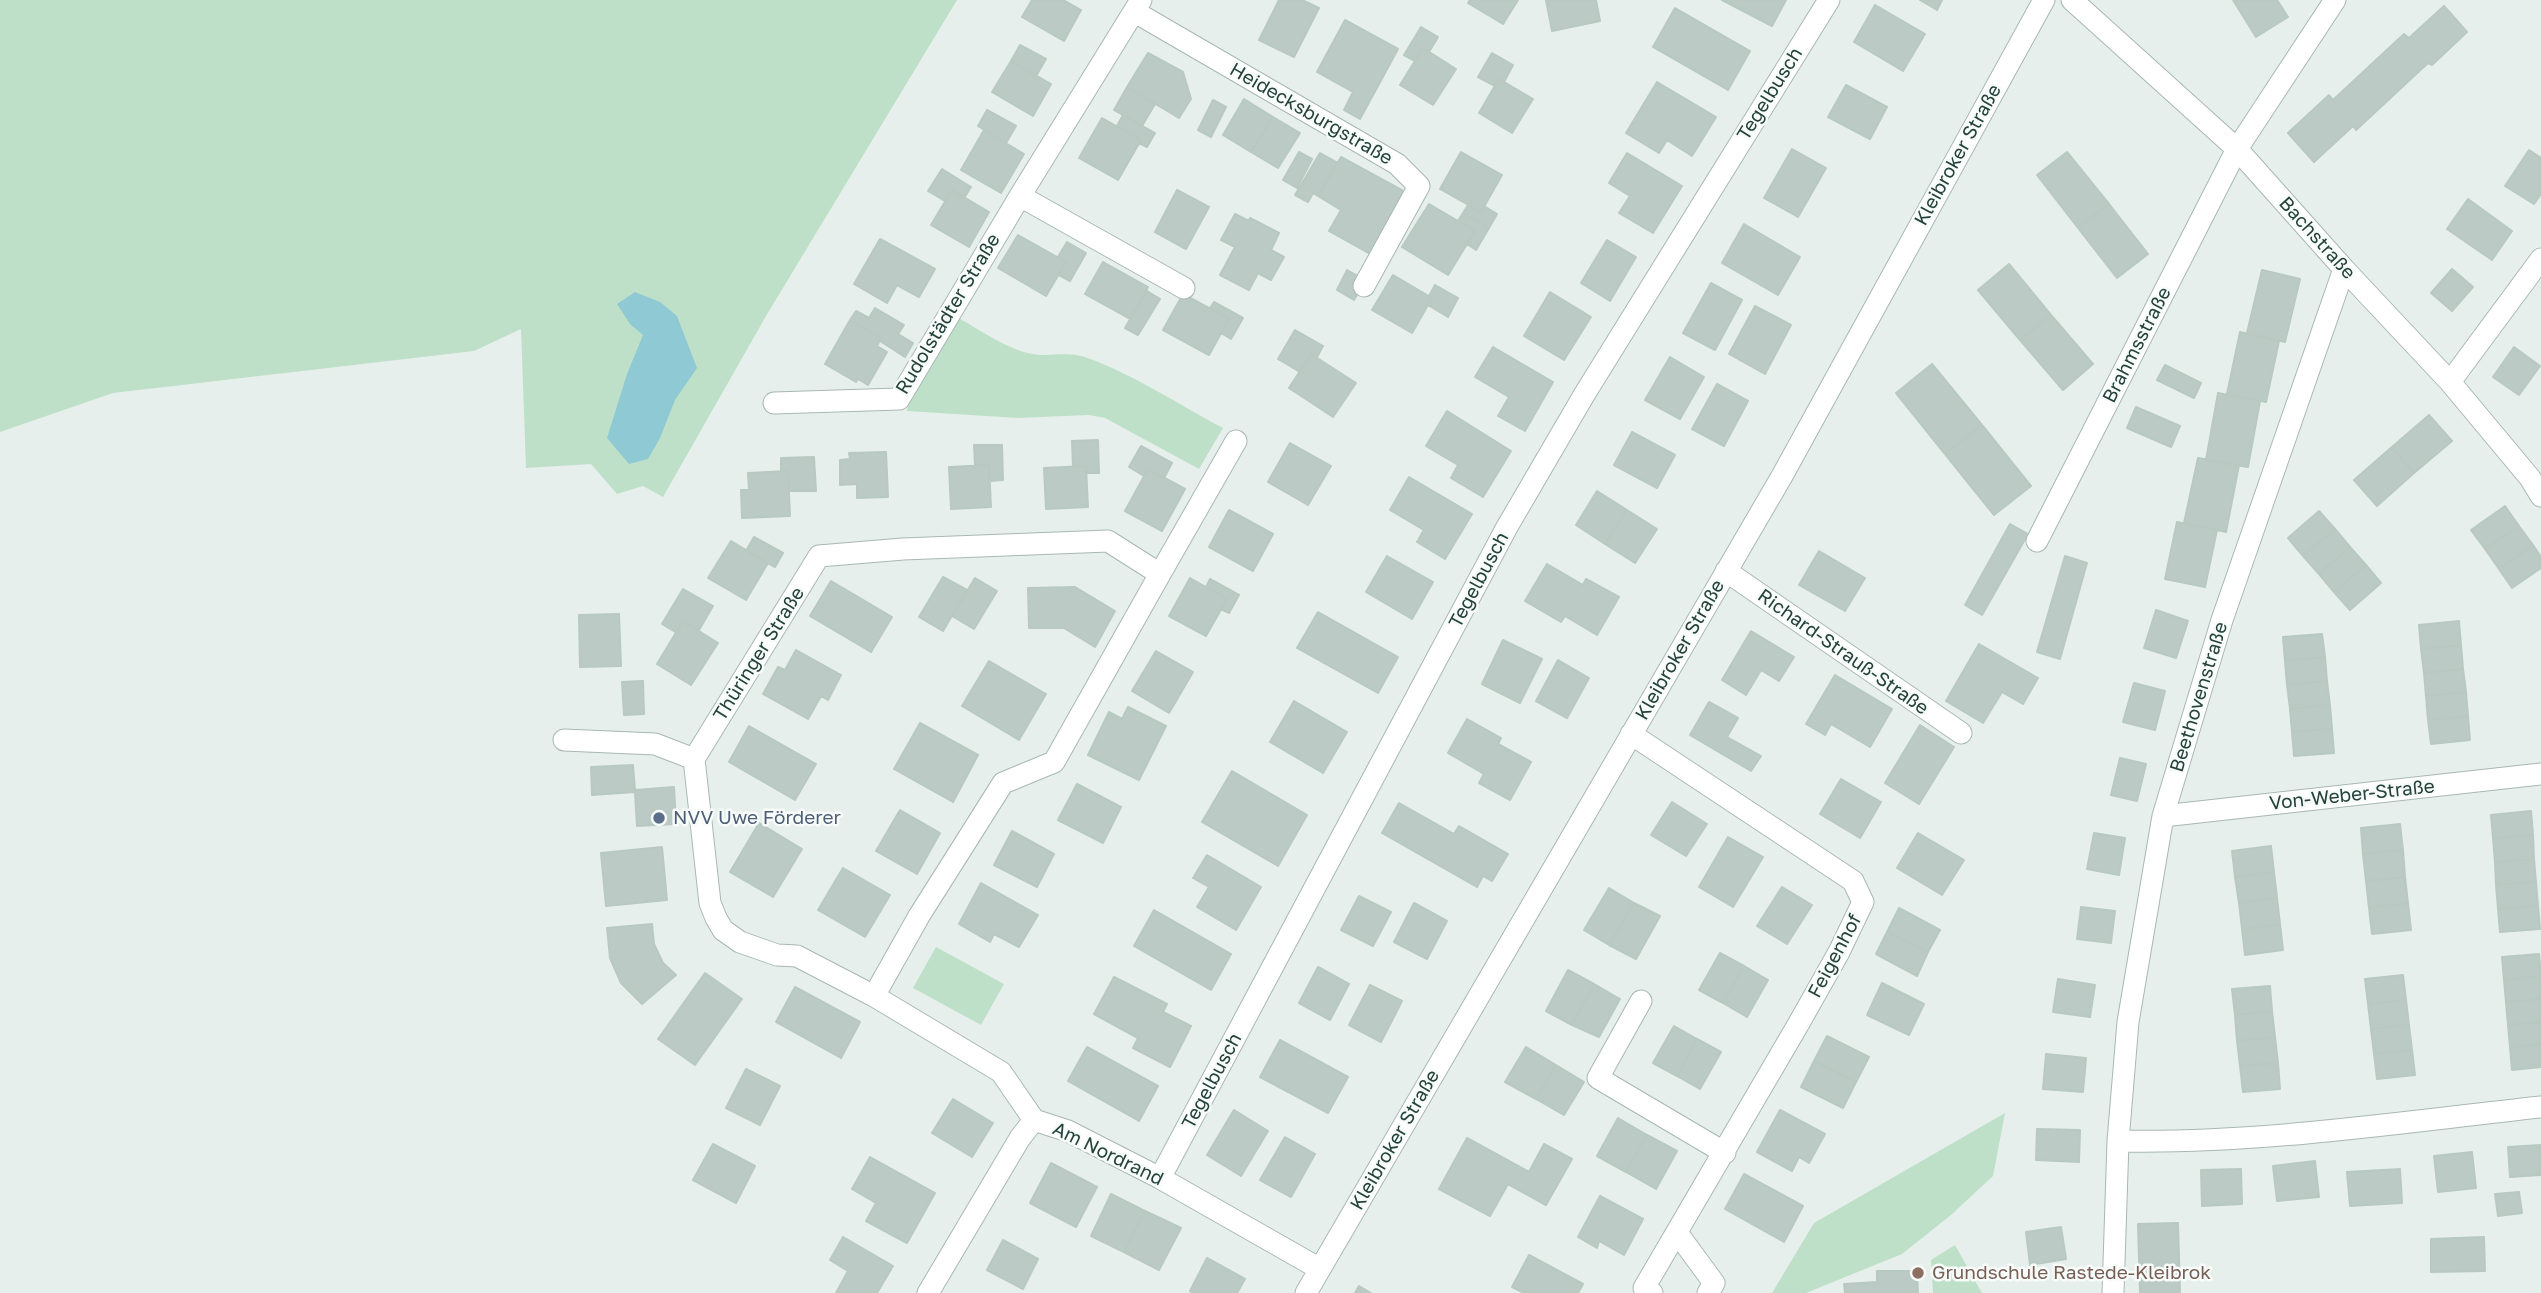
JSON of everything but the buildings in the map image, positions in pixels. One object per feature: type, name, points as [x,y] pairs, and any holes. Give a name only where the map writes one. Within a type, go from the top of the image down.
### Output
[{"type":"street","name":"Tegelbusch","points":[[1160,1178],[1507,527],[1584,395],[1829,0]]},
{"type":"street","name":"Kleibroker Straße","points":[[1306,1293],[1782,476],[2043,0]]},
{"type":"street","name":"Bachstraße","points":[[2072,0],[2237,149],[2450,383],[2530,478],[2541,496]]},
{"type":"street","name":"Brahmsstraße","points":[[2038,541],[2237,149],[2336,0]]},
{"type":"street","name":"Rudolstädter Straße","points":[[774,403],[900,399],[1020,196],[1138,6]]},
{"type":"street","name":"Heidecksburgstraße","points":[[1138,6],[1397,164],[1419,186],[1364,286]]},
{"type":"street","points":[[1020,196],[1184,288]]},
{"type":"street","points":[[2450,383],[2541,259]]},
{"type":"street","name":"Beethovenstraße","points":[[2113,1293],[2118,1141],[2129,1022],[2163,816],[2222,620],[2344,269]]},
{"type":"street","points":[[874,996],[919,916],[1003,783],[1054,762],[1236,441]]},
{"type":"street","name":"Thüringer Straße","points":[[694,759],[819,556],[903,549],[1108,541],[1160,575]]},
{"type":"street","name":"Richard-Strauß-Straße","points":[[1726,571],[1961,733]]},
{"type":"street","name":"Feigenhof","points":[[1631,734],[1853,881],[1863,902],[1839,953],[1678,1234],[1644,1288],[1652,1293]]},
{"type":"street","points":[[564,740],[655,744],[694,759],[710,903],[723,930],[740,942],[777,955],[797,956],[874,996],[1001,1072],[1034,1120]]},
{"type":"street","name":"Von-Weber-Straße","points":[[2163,816],[2541,774]]},
{"type":"street","points":[[1641,1001],[1598,1078],[1725,1153]]},
{"type":"street","points":[[2118,1141],[2176,1142],[2255,1137],[2541,1107]]},
{"type":"street","name":"Am Nordrand","points":[[928,1293],[1020,1138],[1034,1120],[1068,1130],[1160,1178],[1320,1269]]},
{"type":"street","points":[[1678,1234],[1714,1283],[1708,1293]]},
{"type":"green space","points":[[0,0],[957,0],[766,316],[663,497],[643,486],[617,494],[591,464],[526,468],[521,329],[474,351],[113,393],[0,432]]},
{"type":"green space","points":[[955,316],[1023,352],[1039,355],[1078,355],[1103,364],[1223,428],[1199,469],[1105,418],[1089,415],[1018,418],[907,411],[908,401]]},
{"type":"green space","points":[[936,947],[1004,984],[981,1025],[913,988]]},
{"type":"green space","points":[[2005,1113],[1993,1176],[1951,1215],[1902,1254],[1806,1293],[1772,1293],[1814,1223]]},
{"type":"green space","points":[[1955,1245],[1982,1293],[1933,1293],[1931,1260]]},
{"type":"water","points":[[635,292],[660,302],[677,316],[697,368],[675,400],[660,438],[648,459],[629,464],[607,438],[627,374],[643,335],[630,324],[617,304]]},
{"type":"place","name":"NVV Uwe Förderer","points":[[659,818]]},
{"type":"place","name":"Grundschule Rastede-Kleibrok","points":[[1918,1273]]}]
